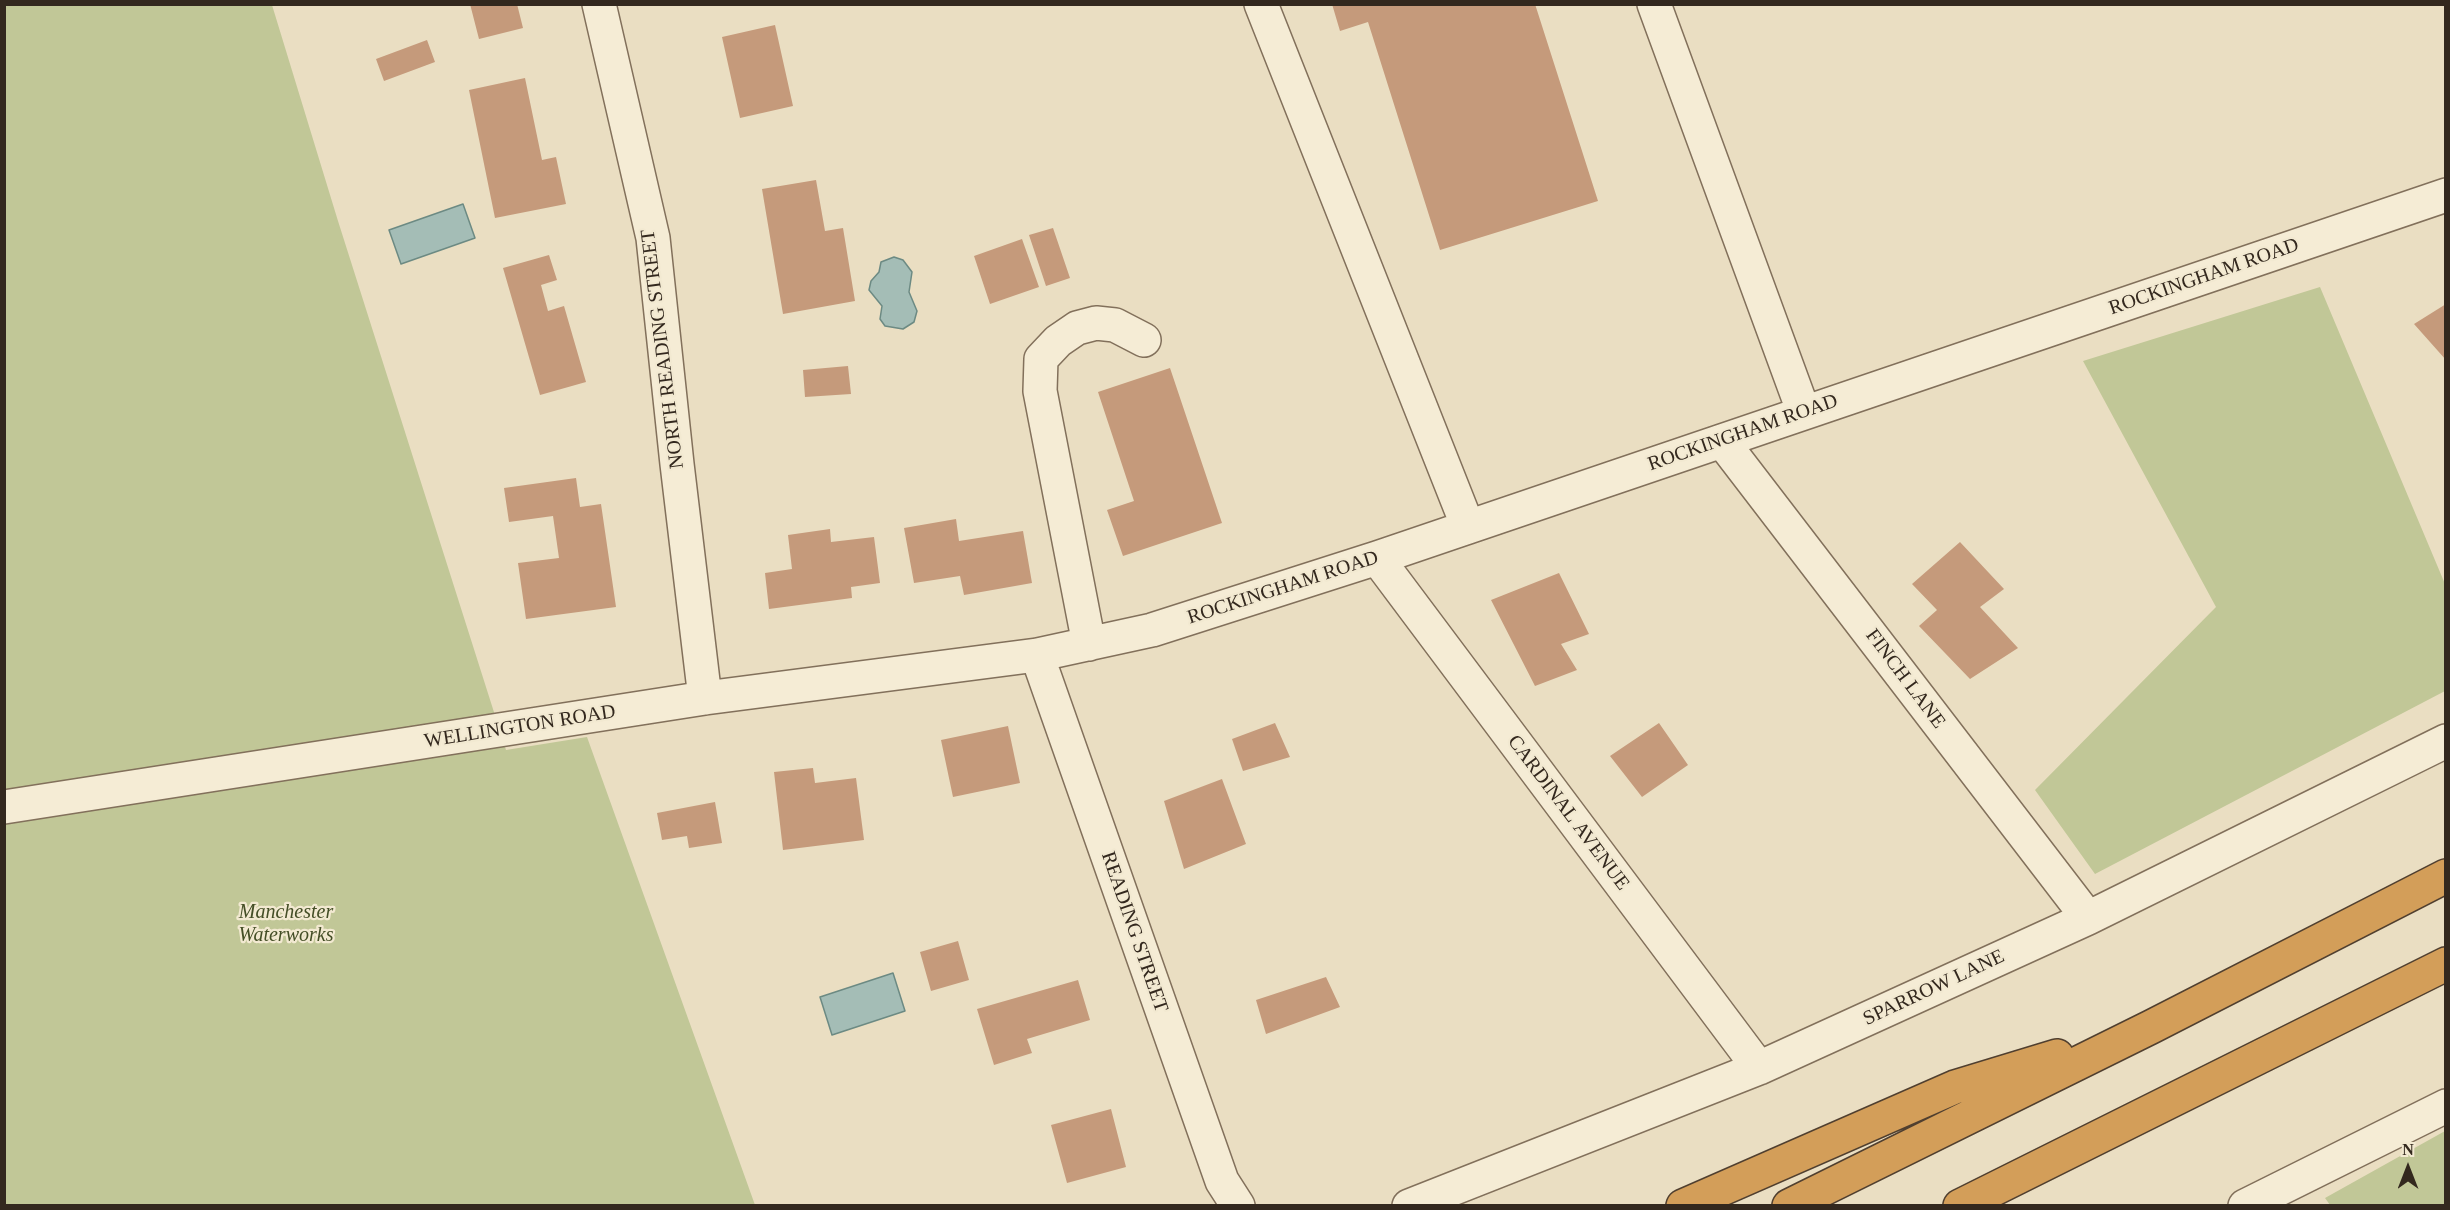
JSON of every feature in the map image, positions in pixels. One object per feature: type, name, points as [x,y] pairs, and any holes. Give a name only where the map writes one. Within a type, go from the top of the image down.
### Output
[{"type":"highway","points":[[1789,1206],[2151,1027],[2445,876]]},
{"type":"highway","points":[[1960,1206],[2445,964]]},
{"type":"highway","points":[[1683,1206],[1955,1087],[2151,1027]]},
{"type":"street","name":"NORTH READING STREET","points":[[598,4],[652,238],[676,464],[705,698]]},
{"type":"street","points":[[1261,4],[1468,526]]},
{"type":"street","points":[[1654,4],[1804,413]]},
{"type":"street","name":"ROCKINGHAM ROAD","points":[[1036,655],[1152,630],[1377,558],[2445,195]]},
{"type":"street","points":[[1089,644],[1040,391],[1041,359],[1058,340],[1077,328],[1096,324],[1115,325],[1144,340]]},
{"type":"street","name":"FINCH LANE","points":[[1722,441],[2088,918]]},
{"type":"street","name":"CARDINAL AVENUE","points":[[1377,558],[1759,1068]]},
{"type":"street","name":"WELLINGTON ROAD","points":[[4,807],[705,698],[1036,655]]},
{"type":"street","name":"READING STREET","points":[[1036,655],[1222,1181],[1238,1206]]},
{"type":"street","name":"SPARROW LANE","points":[[1408,1206],[1759,1068],[2088,918],[2445,741]]},
{"type":"street","points":[[2244,1206],[2290,1196],[2445,1106]]},
{"type":"green space","name":"Manchester Waterworks","points":[[5,5],[272,5],[506,750],[587,737],[755,1205],[5,1206]]},
{"type":"green space","points":[[2320,287],[2445,584],[2445,691],[2095,874],[2035,790],[2216,607],[2083,361]]},
{"type":"green space","points":[[2445,1131],[2445,1205],[2330,1205],[2325,1198]]},
{"type":"water","points":[[463,204],[475,238],[401,264],[389,230]]},
{"type":"water","points":[[894,257],[903,260],[912,272],[909,292],[917,311],[914,322],[903,329],[885,326],[880,319],[882,306],[869,290],[871,281],[879,272],[881,262]]},
{"type":"water","points":[[893,973],[905,1011],[832,1035],[820,997]]},
{"type":"building","points":[[470,4],[517,4],[523,28],[479,39]]},
{"type":"building","points":[[1332,4],[1535,4],[1598,201],[1440,250],[1368,22],[1340,31]]},
{"type":"building","points":[[775,25],[793,106],[740,118],[722,37]]},
{"type":"building","points":[[427,40],[435,62],[384,81],[376,59]]},
{"type":"building","points":[[525,78],[542,160],[556,157],[566,204],[495,218],[469,90]]},
{"type":"building","points":[[816,180],[825,231],[843,228],[855,301],[783,314],[762,189]]},
{"type":"building","points":[[1053,228],[1070,278],[1046,286],[1029,235]]},
{"type":"building","points":[[1022,239],[1039,287],[990,304],[974,256]]},
{"type":"building","points":[[549,255],[557,280],[541,285],[548,311],[564,306],[586,382],[540,395],[503,268]]},
{"type":"building","points":[[2446,304],[2446,360],[2414,324]]},
{"type":"building","points":[[848,366],[851,394],[805,397],[803,370]]},
{"type":"building","points":[[1170,368],[1222,523],[1123,556],[1107,510],[1134,501],[1098,392]]},
{"type":"building","points":[[576,478],[580,507],[601,504],[616,607],[526,619],[518,563],[559,558],[553,516],[509,522],[504,488]]},
{"type":"building","points":[[956,519],[959,541],[1023,531],[1032,583],[964,595],[960,576],[914,583],[904,528]]},
{"type":"building","points":[[830,529],[831,542],[874,537],[880,583],[851,587],[852,598],[769,609],[765,573],[792,569],[788,535]]},
{"type":"building","points":[[1960,542],[2004,589],[1980,607],[2018,648],[1970,679],[1919,626],[1937,610],[1912,584]]},
{"type":"building","points":[[1559,573],[1589,634],[1561,644],[1577,670],[1535,686],[1491,600]]},
{"type":"building","points":[[1275,723],[1290,757],[1243,771],[1232,739]]},
{"type":"building","points":[[1659,723],[1688,765],[1642,797],[1610,756]]},
{"type":"building","points":[[1008,726],[1020,783],[953,797],[941,740]]},
{"type":"building","points":[[813,768],[815,783],[856,778],[864,840],[783,850],[774,772]]},
{"type":"building","points":[[1222,779],[1246,844],[1184,869],[1164,801]]},
{"type":"building","points":[[715,802],[722,843],[689,848],[687,836],[662,840],[657,813]]},
{"type":"building","points":[[958,941],[969,980],[931,991],[920,952]]},
{"type":"building","points":[[1326,977],[1340,1007],[1266,1034],[1256,1000]]},
{"type":"building","points":[[1078,980],[1090,1020],[1027,1039],[1032,1053],[994,1065],[977,1009]]},
{"type":"building","points":[[1111,1109],[1126,1167],[1067,1183],[1051,1125]]}]
